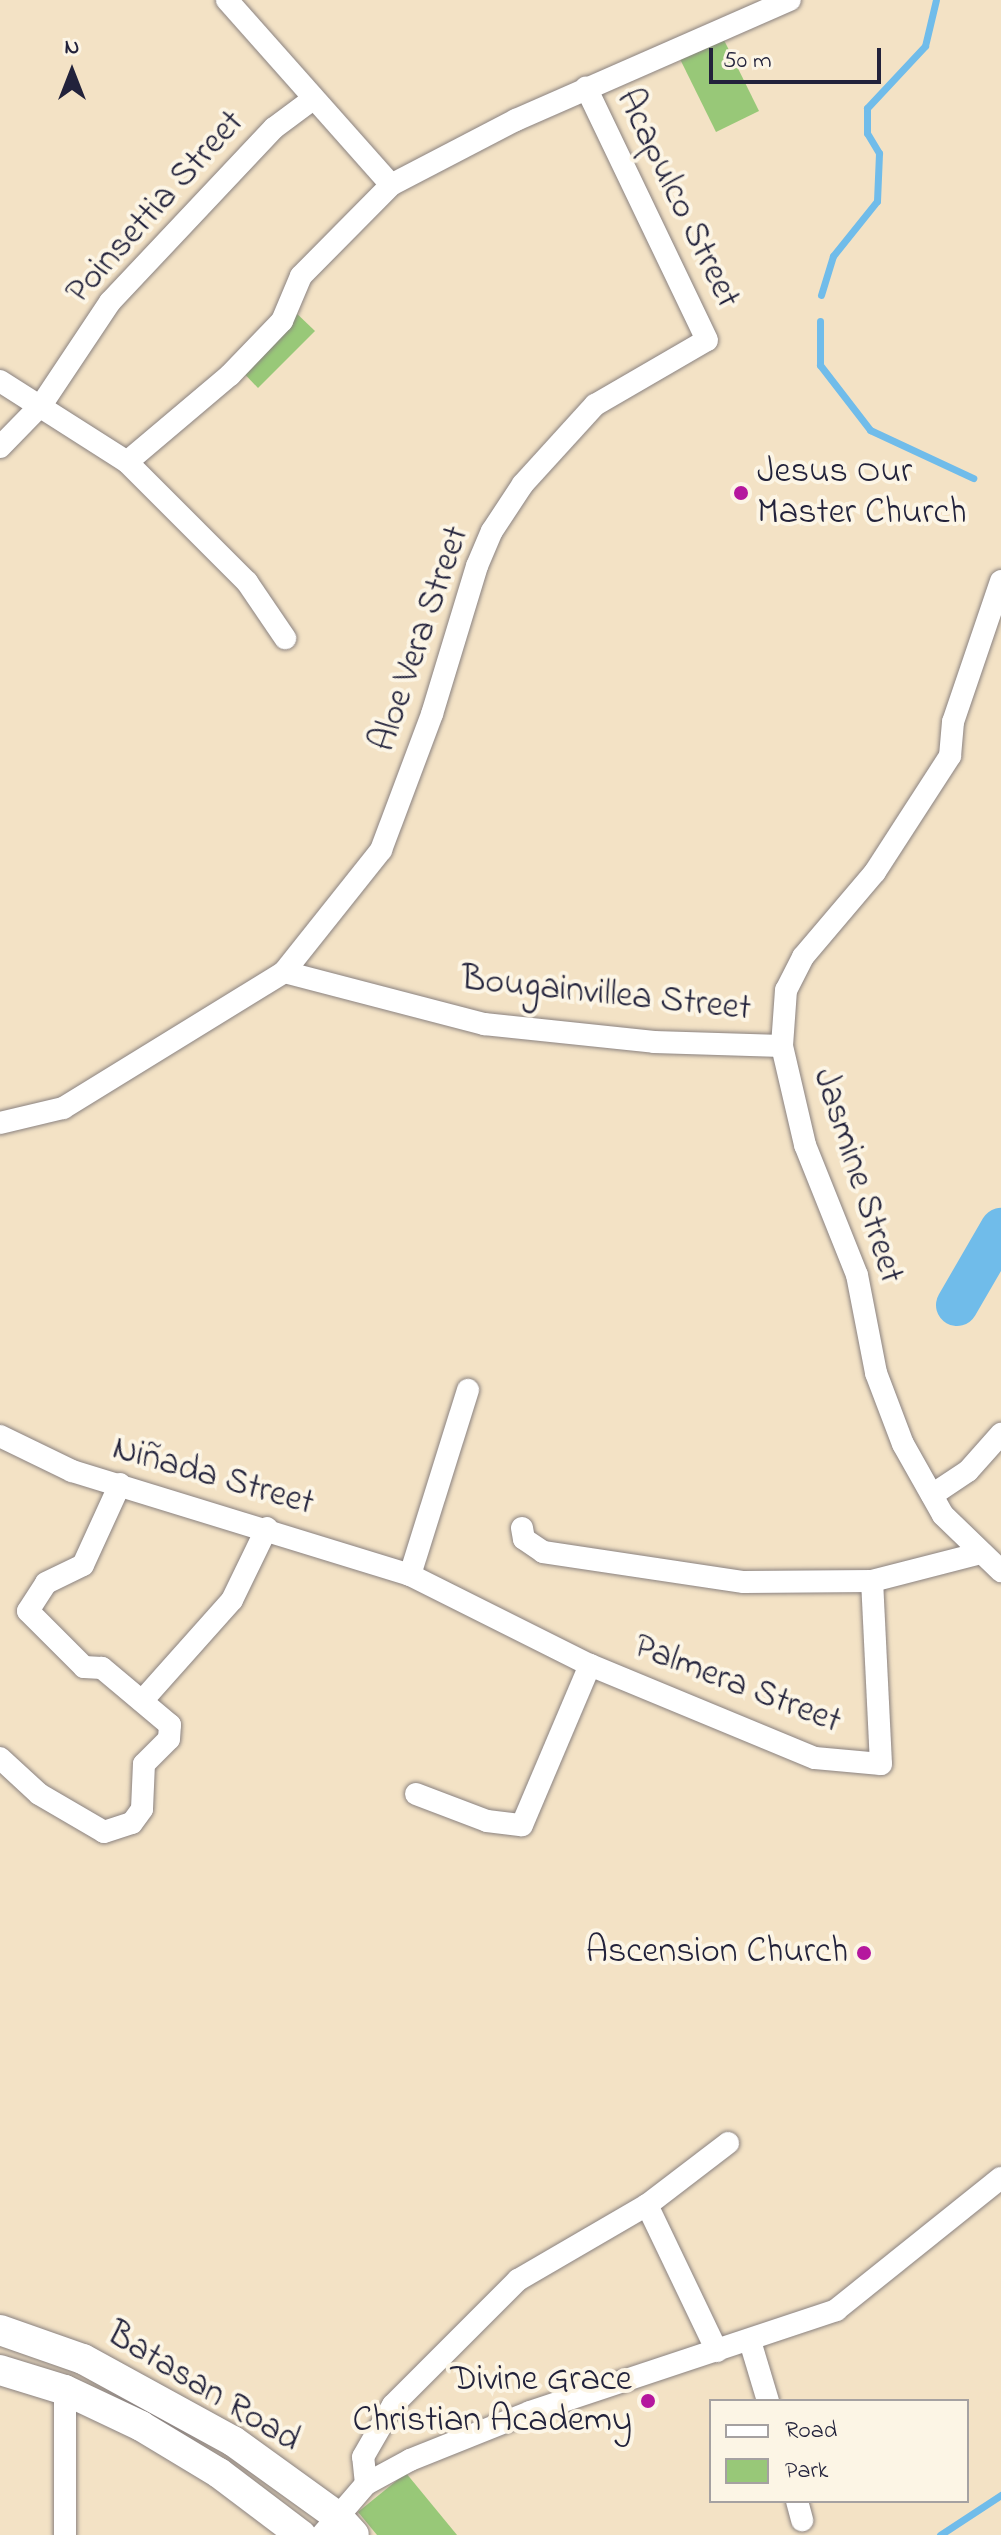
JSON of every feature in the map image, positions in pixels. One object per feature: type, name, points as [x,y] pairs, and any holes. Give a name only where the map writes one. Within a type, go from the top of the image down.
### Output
[{"type":"main road","name":"Batasan Road","points":[[0,2330],[83,2359],[233,2441],[338,2529]]},
{"type":"main road","name":"Batasan Road","points":[[0,2370],[65,2390],[141,2426],[206,2465],[301,2535]]},
{"type":"street","points":[[227,0],[391,185]]},
{"type":"street","points":[[127,462],[230,375],[282,321],[301,276],[391,185],[586,88],[790,0]]},
{"type":"street","name":"Acapulco Street","points":[[586,88],[707,340]]},
{"type":"street","name":"Poinsettia Street","points":[[0,447],[42,404],[110,302],[240,162],[313,99]]},
{"type":"street","name":"Aloe Vera Street","points":[[0,1123],[63,1108],[284,972],[381,850],[432,714],[477,566],[523,484],[595,405],[707,340]]},
{"type":"street","points":[[0,381],[42,404],[127,462],[247,582],[285,638]]},
{"type":"street","name":"Jasmine Street","points":[[1001,581],[953,722],[950,756],[875,872],[803,957],[786,990],[782,1046],[805,1145],[857,1275],[876,1373],[903,1444],[932,1495],[977,1554],[1001,1571]]},
{"type":"street","name":"Bougainvillea Street","points":[[284,972],[484,1024],[654,1042],[782,1046]]},
{"type":"street","points":[[410,1575],[468,1390]]},
{"type":"street","points":[[932,1495],[968,1471],[1001,1434]]},
{"type":"street","name":"Niñada Street","points":[[0,1436],[72,1471],[267,1528],[410,1575]]},
{"type":"street","points":[[0,1758],[39,1794],[104,1832],[113,1832],[132,1823],[142,1809],[144,1764],[171,1732],[142,1701],[102,1668],[84,1667],[28,1617],[31,1602],[46,1583],[83,1565],[120,1484]]},
{"type":"street","points":[[142,1701],[232,1600],[267,1528]]},
{"type":"street","points":[[522,1528],[531,1547],[744,1582],[872,1581],[977,1554]]},
{"type":"street","name":"Palmera Street","points":[[410,1575],[590,1665],[815,1758],[881,1764],[872,1581]]},
{"type":"street","points":[[416,1794],[487,1821],[522,1825],[590,1665]]},
{"type":"street","points":[[366,2484],[363,2457],[393,2405],[518,2280],[647,2205],[728,2143]]},
{"type":"street","points":[[338,2529],[366,2484],[530,2412],[836,2310],[1001,2178]]},
{"type":"street","points":[[647,2205],[717,2351]]},
{"type":"street","points":[[750,2341],[767,2399]]},
{"type":"street","points":[[65,2390],[65,2535]]},
{"type":"green space","points":[[722,36],[759,111],[716,132],[679,57]]},
{"type":"green space","points":[[291,308],[315,331],[258,388],[235,364]]},
{"type":"green space","points":[[406,2473],[457,2535],[377,2535],[358,2512]]},
{"type":"waterway","points":[[821,295],[833,256],[877,201],[879,153],[867,133],[867,108],[925,46],[936,0]]},
{"type":"waterway","points":[[820,321],[820,365],[870,430],[973,478]]},
{"type":"waterway","points":[[957,1305],[1001,1229]]},
{"type":"waterway","points":[[940,2535],[1001,2495]]},
{"type":"place","name":"Jesus Our Master Church","points":[[741,493]]},
{"type":"place","name":"Ascension Church","points":[[864,1953]]},
{"type":"place","name":"Divine Grace Christian Academy","points":[[648,2401]]}]
